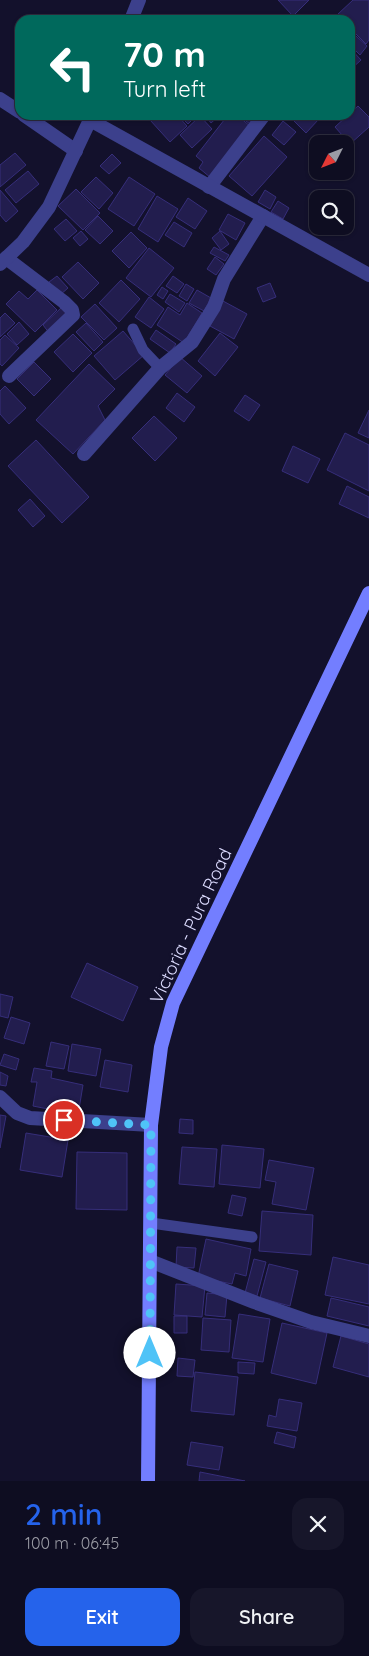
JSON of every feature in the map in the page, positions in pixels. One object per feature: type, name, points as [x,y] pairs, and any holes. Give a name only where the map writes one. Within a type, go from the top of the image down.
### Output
[{"type":"main road","name":"Victoria - Pura Road","points":[[148,1481],[151,1125],[161,1047],[173,1003],[369,593]]},
{"type":"street","points":[[133,15],[140,0]]},
{"type":"street","points":[[0,99],[15,109]]},
{"type":"street","points":[[31,120],[76,151]]},
{"type":"street","points":[[9,376],[73,315],[72,310],[64,302],[3,261],[23,242],[49,207],[90,120]]},
{"type":"street","points":[[96,120],[209,187],[369,275]]},
{"type":"street","points":[[209,187],[260,120]]},
{"type":"street","points":[[84,454],[160,368],[192,342],[214,307],[224,280],[263,216]]},
{"type":"street","points":[[0,1096],[18,1113],[30,1118],[151,1125]]},
{"type":"street","points":[[150,1261],[270,1308],[311,1322],[369,1336]]},
{"type":"lane","points":[[133,329],[143,350],[160,368]]},
{"type":"lane","points":[[151,1223],[252,1237]]},
{"type":"building","points":[[278,0],[309,0],[294,15]]},
{"type":"building","points":[[353,0],[369,0],[369,40],[366,44],[355,33],[355,15],[337,15]]},
{"type":"building","points":[[355,37],[367,46],[360,55],[355,50]]},
{"type":"building","points":[[355,53],[361,60],[355,65]]},
{"type":"building","points":[[358,106],[369,117],[369,127],[354,140],[354,135],[342,135],[335,127],[343,120],[355,120],[355,109]]},
{"type":"building","points":[[150,120],[182,120],[187,126],[170,142]]},
{"type":"building","points":[[184,120],[192,120],[188,124]]},
{"type":"building","points":[[196,120],[204,120],[212,129],[192,148],[180,135]]},
{"type":"building","points":[[224,120],[243,120],[251,127],[211,178],[199,168],[203,162],[196,156]]},
{"type":"building","points":[[245,120],[254,120],[250,124]]},
{"type":"building","points":[[293,120],[318,120],[306,133]]},
{"type":"building","points":[[283,121],[296,132],[284,145],[272,135]]},
{"type":"building","points":[[264,136],[287,157],[252,196],[229,176]]},
{"type":"building","points":[[15,153],[26,165],[0,187],[0,165]]},
{"type":"building","points":[[112,154],[121,163],[109,174],[100,166]]},
{"type":"building","points":[[28,171],[39,184],[16,203],[5,190]]},
{"type":"building","points":[[96,177],[113,193],[99,209],[81,192]]},
{"type":"building","points":[[129,177],[155,194],[134,226],[108,209]]},
{"type":"building","points":[[76,189],[100,213],[83,230],[58,206]]},
{"type":"building","points":[[0,190],[18,211],[6,222],[0,215]]},
{"type":"building","points":[[265,190],[276,197],[270,209],[258,202]]},
{"type":"building","points":[[157,196],[178,209],[158,242],[138,229]]},
{"type":"building","points":[[188,198],[207,211],[195,229],[176,217]]},
{"type":"building","points":[[278,201],[289,208],[283,219],[271,212]]},
{"type":"building","points":[[228,214],[245,223],[236,240],[219,230]]},
{"type":"building","points":[[98,216],[113,231],[100,244],[85,230]]},
{"type":"building","points":[[66,219],[77,231],[65,241],[54,229]]},
{"type":"building","points":[[174,222],[192,233],[184,247],[165,235]]},
{"type":"building","points":[[81,231],[88,239],[80,246],[73,238]]},
{"type":"building","points":[[220,231],[229,244],[221,250],[212,238]]},
{"type":"building","points":[[131,232],[147,248],[129,268],[112,251]]},
{"type":"building","points":[[214,247],[229,255],[225,261],[210,253]]},
{"type":"building","points":[[149,248],[174,268],[151,297],[126,278]]},
{"type":"building","points":[[215,257],[224,264],[216,275],[207,269]]},
{"type":"building","points":[[78,262],[99,283],[83,299],[62,277]]},
{"type":"building","points":[[57,276],[68,288],[60,295],[49,282]]},
{"type":"building","points":[[173,276],[184,284],[177,293],[166,286]]},
{"type":"building","points":[[121,280],[140,299],[119,322],[99,303]]},
{"type":"building","points":[[270,283],[276,297],[263,302],[257,288]]},
{"type":"building","points":[[186,284],[194,289],[187,301],[179,296]]},
{"type":"building","points":[[162,287],[168,291],[163,299],[157,295]]},
{"type":"building","points":[[37,290],[57,310],[35,332],[6,304],[19,291],[28,299]]},
{"type":"building","points":[[197,290],[211,298],[204,311],[189,303]]},
{"type":"building","points":[[170,294],[185,303],[179,312],[165,302]]},
{"type":"building","points":[[149,297],[164,309],[151,328],[135,317]]},
{"type":"building","points":[[223,301],[247,314],[234,339],[210,326]]},
{"type":"building","points":[[187,303],[202,313],[184,343],[157,325],[168,307],[180,315]]},
{"type":"building","points":[[95,304],[117,328],[104,340],[81,317]]},
{"type":"building","points":[[61,308],[69,315],[50,334],[43,325]]},
{"type":"building","points":[[5,313],[15,323],[0,337],[0,318]]},
{"type":"building","points":[[19,322],[29,334],[17,345],[7,334]]},
{"type":"building","points":[[86,323],[103,342],[94,351],[76,332]]},
{"type":"building","points":[[156,330],[176,344],[170,353],[150,339]]},
{"type":"building","points":[[123,331],[144,355],[115,380],[94,356]]},
{"type":"building","points":[[220,333],[238,347],[215,376],[198,361]]},
{"type":"building","points":[[73,334],[92,353],[73,372],[54,352]]},
{"type":"building","points":[[5,335],[19,348],[2,366],[0,364],[0,340]]},
{"type":"building","points":[[180,357],[202,376],[187,393],[165,375]]},
{"type":"building","points":[[34,362],[51,379],[34,396],[17,379]]},
{"type":"building","points":[[89,364],[115,389],[98,406],[105,420],[73,454],[36,420]]},
{"type":"building","points":[[5,386],[26,408],[9,424],[0,414],[0,391]]},
{"type":"building","points":[[177,393],[195,407],[184,422],[166,408]]},
{"type":"building","points":[[245,395],[260,405],[249,421],[234,411]]},
{"type":"building","points":[[369,410],[369,438],[358,433]]},
{"type":"building","points":[[154,416],[177,438],[155,461],[132,438]]},
{"type":"building","points":[[345,433],[369,445],[369,491],[327,470]]},
{"type":"building","points":[[36,440],[89,497],[62,523],[8,466]]},
{"type":"building","points":[[293,446],[320,459],[308,483],[282,471]]},
{"type":"building","points":[[347,486],[369,497],[369,518],[339,504]]},
{"type":"building","points":[[30,499],[45,516],[33,527],[18,510]]},
{"type":"building","points":[[87,963],[138,987],[123,1021],[71,997]]},
{"type":"building","points":[[0,994],[13,997],[8,1018],[0,1016]]},
{"type":"building","points":[[11,1017],[30,1023],[24,1044],[4,1038]]},
{"type":"building","points":[[51,1042],[69,1046],[64,1069],[46,1066]]},
{"type":"building","points":[[72,1044],[101,1049],[96,1076],[68,1071]]},
{"type":"building","points":[[4,1054],[19,1059],[16,1070],[0,1065]]},
{"type":"building","points":[[105,1060],[132,1065],[128,1092],[100,1087]]},
{"type":"building","points":[[34,1068],[52,1071],[51,1078],[83,1085],[78,1115],[33,1106],[37,1082],[31,1082]]},
{"type":"building","points":[[0,1072],[8,1076],[6,1086],[0,1085]]},
{"type":"building","points":[[0,1115],[6,1116],[0,1148]]},
{"type":"building","points":[[180,1119],[193,1120],[193,1134],[179,1133]]},
{"type":"building","points":[[26,1133],[68,1140],[62,1177],[20,1170]]},
{"type":"building","points":[[222,1145],[264,1149],[260,1188],[219,1184]]},
{"type":"building","points":[[182,1147],[217,1149],[214,1187],[179,1184]]},
{"type":"building","points":[[77,1152],[127,1153],[127,1210],[76,1209]]},
{"type":"building","points":[[269,1160],[314,1168],[306,1210],[272,1204],[276,1182],[265,1180]]},
{"type":"building","points":[[232,1195],[246,1198],[242,1216],[228,1213]]},
{"type":"building","points":[[262,1211],[313,1215],[311,1255],[259,1251]]},
{"type":"building","points":[[206,1239],[251,1249],[246,1276],[235,1273],[232,1284],[198,1277]]},
{"type":"building","points":[[177,1247],[196,1248],[194,1268],[176,1267]]},
{"type":"building","points":[[333,1257],[369,1265],[369,1304],[325,1295]]},
{"type":"building","points":[[254,1259],[266,1262],[257,1296],[245,1293]]},
{"type":"building","points":[[269,1264],[298,1271],[290,1306],[260,1298]]},
{"type":"building","points":[[176,1284],[205,1286],[202,1317],[174,1315]]},
{"type":"building","points":[[207,1293],[227,1295],[225,1317],[205,1315]]},
{"type":"building","points":[[331,1298],[369,1307],[369,1326],[327,1316]]},
{"type":"building","points":[[239,1314],[270,1319],[263,1362],[232,1358]]},
{"type":"building","points":[[174,1316],[187,1316],[187,1333],[174,1333]]},
{"type":"building","points":[[203,1318],[231,1320],[229,1352],[201,1350]]},
{"type":"building","points":[[282,1323],[327,1333],[316,1384],[271,1373]]},
{"type":"building","points":[[341,1336],[369,1344],[369,1377],[333,1367]]},
{"type":"building","points":[[178,1358],[195,1360],[193,1377],[177,1376]]},
{"type":"building","points":[[238,1362],[255,1363],[254,1374],[238,1373]]},
{"type":"building","points":[[195,1372],[238,1377],[234,1415],[191,1411]]},
{"type":"building","points":[[279,1399],[302,1403],[297,1431],[267,1426],[269,1415],[276,1417]]},
{"type":"building","points":[[277,1432],[296,1437],[294,1448],[274,1443]]},
{"type":"building","points":[[191,1442],[223,1447],[219,1470],[187,1465]]},
{"type":"building","points":[[200,1472],[245,1481],[199,1481]]},
{"type":"route","points":[[64,1120],[151,1125],[150,1353]]}]
